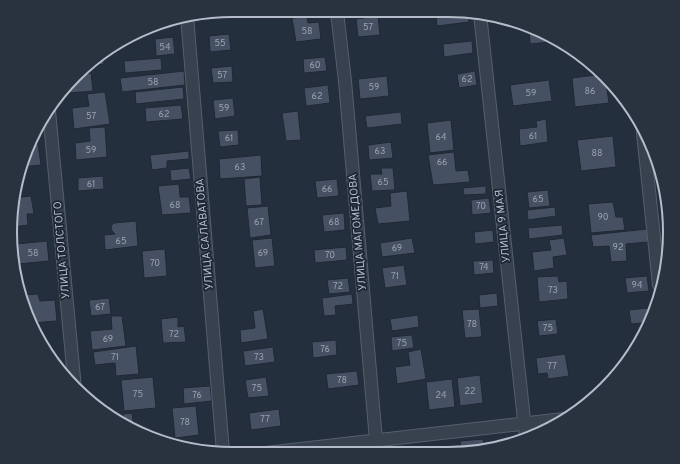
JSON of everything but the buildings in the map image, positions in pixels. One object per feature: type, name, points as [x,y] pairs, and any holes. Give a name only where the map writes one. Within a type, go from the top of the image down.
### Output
[{"type":"street","name":"УЛИЦА МАГОМЕДОВА","points":[[339,17],[376,446]]},
{"type":"street","name":"УЛИЦА 9 МАЯ","points":[[481,20],[526,433]]},
{"type":"street","name":"УЛИЦА САЛАВАТОВА","points":[[187,22],[223,447]]},
{"type":"street","name":"УЛИЦА ТОЛСТОГО","points":[[51,117],[74,378]]},
{"type":"street","points":[[645,146],[658,277]]},
{"type":"street","points":[[361,447],[552,420]]}]
